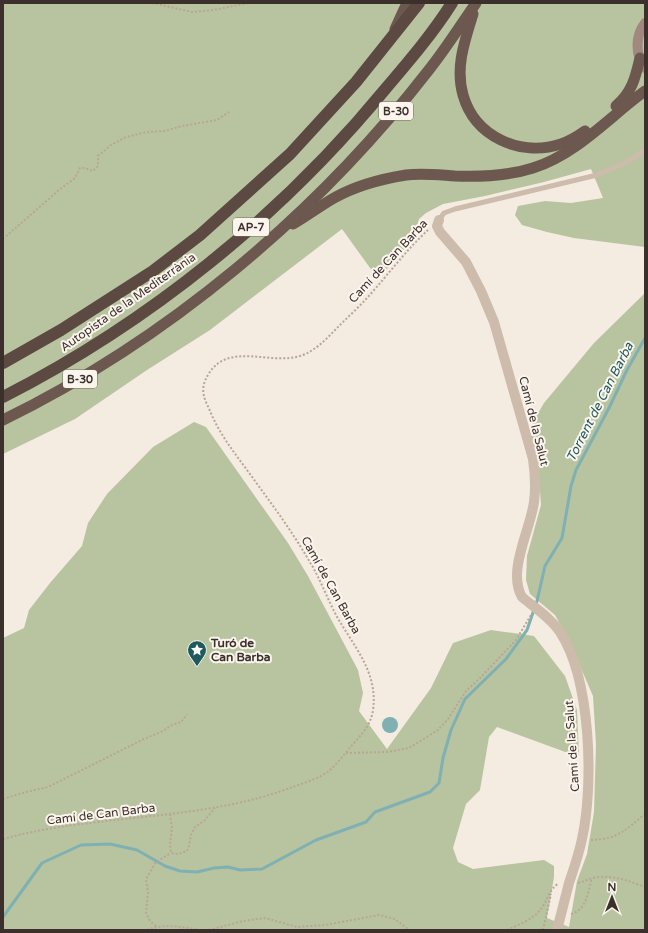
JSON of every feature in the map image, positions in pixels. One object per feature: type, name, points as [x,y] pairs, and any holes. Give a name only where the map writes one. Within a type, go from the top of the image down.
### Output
[{"type":"highway","points":[[388,42],[407,3]]},
{"type":"highway","name":"Autopista de la Mediterrània","points":[[3,363],[61,330],[147,275],[200,235],[290,154],[356,82],[419,3]]},
{"type":"highway","name":"Autopista de la Mediterrània","points":[[3,397],[92,347],[158,302],[204,268],[284,199],[364,116],[406,65],[452,3]]},
{"type":"highway","points":[[476,3],[464,43],[461,61],[463,95],[475,118],[492,136],[501,141],[525,147],[548,147],[562,144],[590,128],[622,101],[628,93],[642,63]]},
{"type":"highway","name":"B-30","points":[[3,420],[60,392],[153,331],[230,274],[310,202],[388,120],[429,70],[476,3]]},
{"type":"highway","points":[[275,234],[297,222],[334,198],[357,186],[377,180],[408,175],[502,175],[534,168],[576,147],[645,91]]},
{"type":"main road","points":[[642,63],[638,41],[639,33],[645,23]]},
{"type":"street","name":"Camí de la Salut","points":[[439,220],[438,226],[440,232],[466,262],[481,291],[494,322],[533,459],[535,482],[534,502],[516,574],[519,592],[522,597],[553,623],[561,633],[573,659],[579,677],[584,705],[588,758],[588,807],[582,840],[557,930]]},
{"type":"lane","points":[[439,220],[444,213],[455,209],[598,175],[623,164],[645,151]]},
{"type":"path","points":[[152,3],[192,12],[213,10],[249,3]]},
{"type":"path","points":[[3,239],[75,178],[80,168],[92,170],[98,166],[98,156],[111,145],[126,136],[147,132],[165,131],[182,126],[217,120],[228,112]]},
{"type":"path","name":"Camí de Can Barba","points":[[3,839],[75,824],[215,808],[275,794],[302,784],[327,772],[346,753],[370,722],[373,710],[374,693],[370,676],[358,650],[339,620],[310,561],[217,428],[203,395],[204,385],[208,375],[222,360],[235,357],[286,358],[299,356],[311,351],[327,338],[366,299],[416,241],[439,220]]},
{"type":"path","points":[[346,753],[387,752],[409,748],[438,730],[448,719],[466,691],[516,640],[535,608]]},
{"type":"path","points":[[3,799],[26,792],[48,788],[144,739],[163,731],[172,725],[181,722],[187,714]]},
{"type":"path","points":[[156,926],[150,921],[146,913],[148,894],[146,879],[156,862],[171,853],[178,854],[187,851],[191,835],[195,827],[205,820],[215,808]]},
{"type":"path","points":[[170,814],[172,828],[170,844],[171,853]]},
{"type":"path","points":[[582,840],[608,839],[619,835],[645,814]]},
{"type":"path","points":[[570,882],[576,884],[592,878],[613,877],[627,880],[645,887]]},
{"type":"path","points":[[562,913],[570,914],[580,910],[584,905],[592,878]]},
{"type":"path","points":[[507,930],[528,920],[539,911],[551,890],[543,930]]},
{"type":"path","points":[[209,930],[243,921],[265,918],[297,927],[325,925],[379,915],[395,919],[409,930]]},
{"type":"path","points":[[147,930],[156,926],[175,926],[200,930]]},
{"type":"green space","points":[[3,3],[645,3],[645,247],[574,238],[547,232],[522,225],[515,215],[518,206],[545,201],[571,203],[603,198],[591,169],[485,196],[443,204],[426,213],[419,219],[413,239],[378,279],[342,229],[210,330],[147,370],[75,419],[3,454]]},
{"type":"green space","points":[[645,293],[645,930],[3,930],[3,638],[24,628],[29,610],[82,546],[88,523],[107,494],[153,447],[194,422],[206,427],[288,543],[308,576],[358,670],[363,693],[359,711],[387,749],[431,688],[453,643],[491,630],[534,636],[565,676],[577,710],[579,757],[497,727],[489,737],[480,790],[466,804],[453,848],[458,862],[473,869],[544,860],[554,866],[554,877],[547,918],[569,927],[577,881],[587,854],[594,812],[596,744],[593,696],[570,643],[555,615],[530,594],[526,580],[527,556],[541,505],[538,463],[530,435],[534,420],[544,403],[594,343]]},
{"type":"water","points":[[387,717],[393,717],[398,722],[396,731],[393,733],[387,733],[382,728],[382,722]]},
{"type":"waterway","name":"Torrent de Can Barba","points":[[3,917],[42,863],[81,845],[110,844],[137,850],[165,866],[180,871],[197,872],[214,868],[228,867],[240,870],[262,869],[316,840],[366,822],[375,812],[430,792],[439,783],[443,758],[451,730],[465,699],[506,659],[527,630],[537,601],[545,566],[562,538],[571,486],[576,470],[645,338]]},
{"type":"place","name":"Turó de Can Barba","points":[[197,667]]}]
